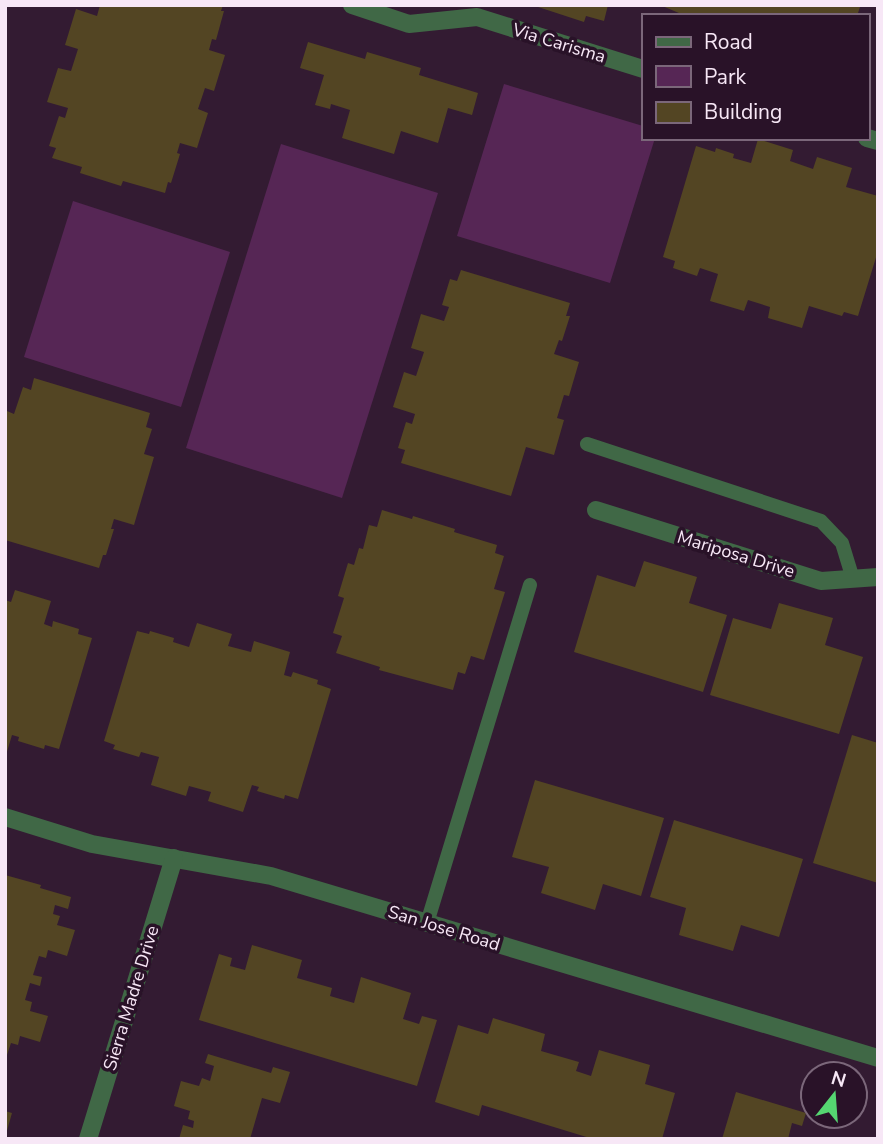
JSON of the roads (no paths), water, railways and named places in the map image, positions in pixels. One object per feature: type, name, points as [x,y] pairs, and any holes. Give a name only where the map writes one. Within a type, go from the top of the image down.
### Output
[{"type":"street","name":"Via Carisma","points":[[352,5],[409,23],[478,11],[642,69]]},
{"type":"street","name":"Mariposa Drive","points":[[596,510],[821,581],[878,577]]},
{"type":"street","name":"San Jose Road","points":[[5,817],[92,844],[271,876],[878,1058]]},
{"type":"street","name":"Sierra Madre Drive","points":[[88,1139],[174,858]]},
{"type":"lane","points":[[587,444],[821,521],[842,543],[853,579]]},
{"type":"lane","points":[[427,923],[530,585]]}]
